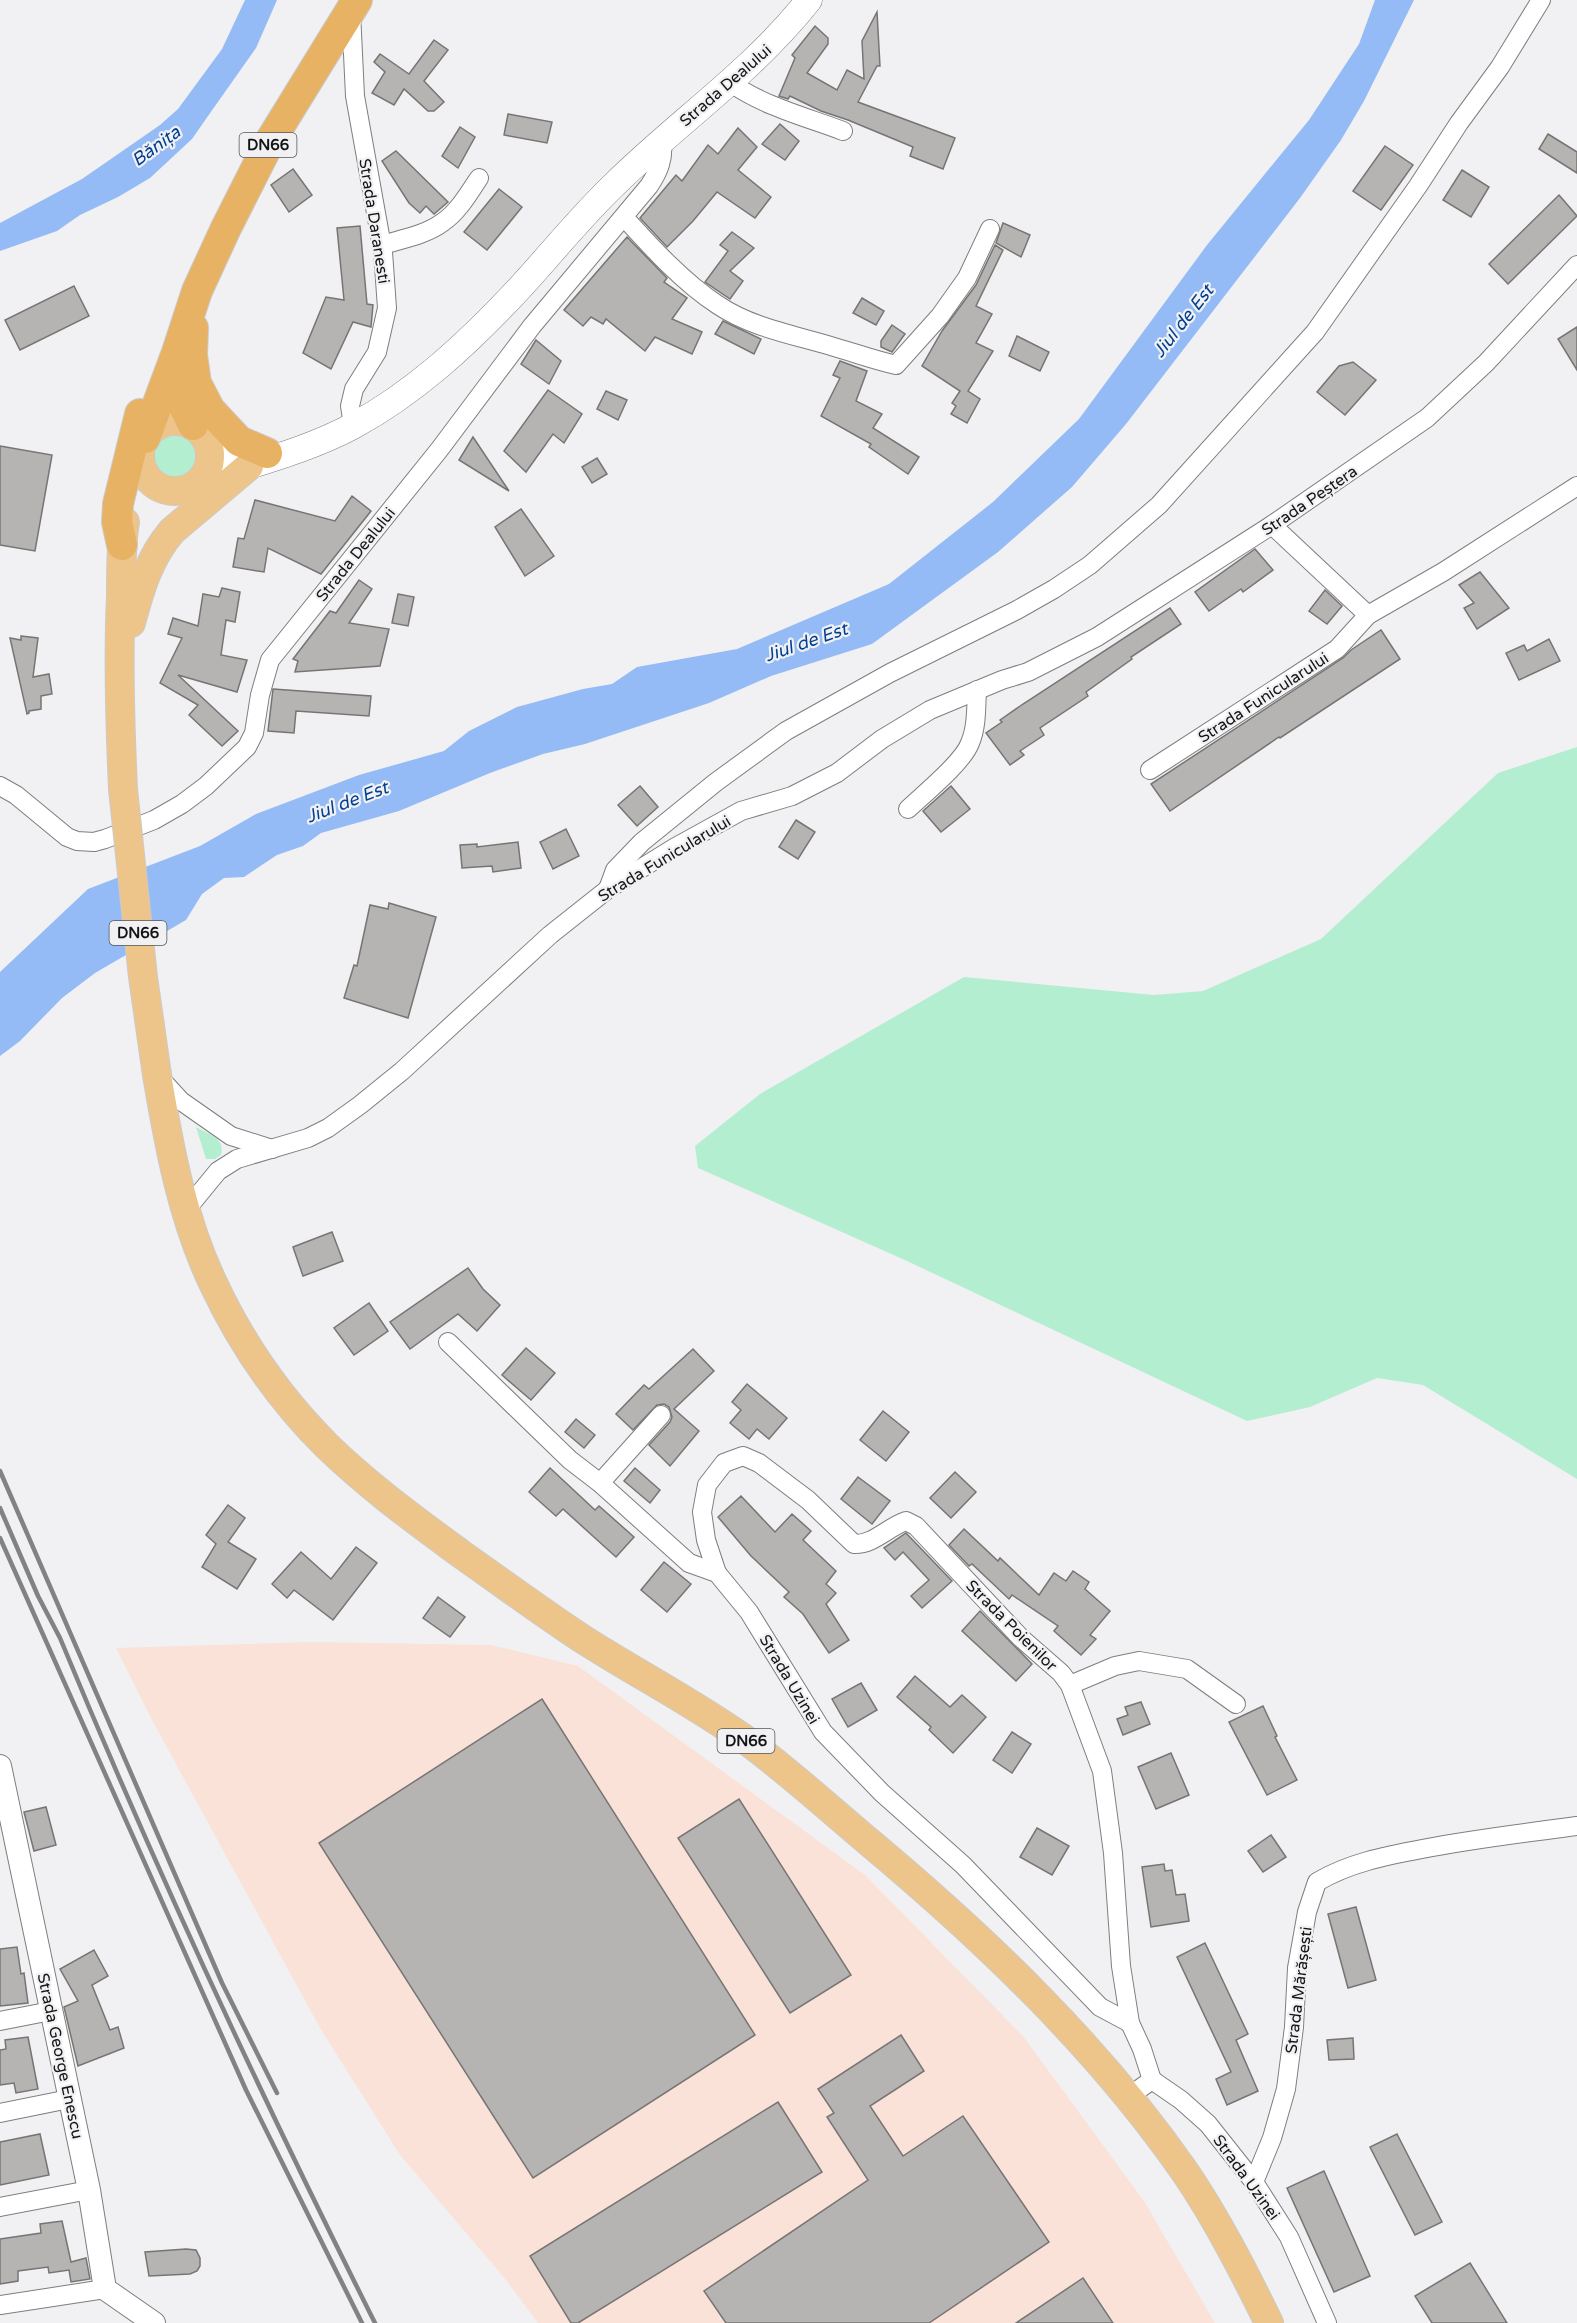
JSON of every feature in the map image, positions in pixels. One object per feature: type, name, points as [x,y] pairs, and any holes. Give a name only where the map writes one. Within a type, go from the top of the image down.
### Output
[{"type":"highway","name":"DN66","points":[[142,448],[192,304],[226,228],[269,143],[354,5]]},
{"type":"highway","name":"DN66","points":[[122,545],[117,522],[118,504],[134,433],[163,344],[192,304]]},
{"type":"highway","points":[[192,304],[192,355],[196,383],[210,411],[224,428],[239,441],[268,458]]},
{"type":"highway","name":"DN66","points":[[177,352],[177,392],[200,432]]},
{"type":"main road","name":"Strada Dealului","points":[[195,485],[323,440],[353,425],[414,386],[455,353],[514,294],[613,185],[662,140],[731,83],[785,30],[809,0]]},
{"type":"main road","points":[[195,485],[179,491],[158,487],[143,470],[142,448],[152,429],[171,421],[200,432]]},
{"type":"main road","name":"Strada Dealului","points":[[200,432],[230,451],[268,458]]},
{"type":"main road","name":"DN66","points":[[120,615],[141,556],[160,524],[206,474],[211,457],[200,432]]},
{"type":"main road","name":"DN66","points":[[142,448],[122,545],[120,669],[123,789],[143,977],[160,1089],[186,1210],[212,1281],[237,1329],[290,1405],[325,1444],[380,1493],[531,1604],[585,1640],[717,1720],[783,1769],[915,1880],[984,1944],[1059,2018],[1128,2097],[1186,2174],[1235,2258],[1269,2323]]},
{"type":"main road","points":[[120,669],[139,591],[154,554],[172,531],[268,458]]},
{"type":"street","points":[[608,889],[615,870],[642,842],[716,782],[786,731],[890,673],[1045,594],[1090,565],[1158,505],[1315,332],[1500,67],[1541,0]]},
{"type":"street","name":"Strada Daranesti","points":[[353,425],[350,406],[354,389],[377,352],[387,308],[382,245],[356,96],[354,5]]},
{"type":"street","points":[[731,83],[743,92],[843,130]]},
{"type":"street","name":"Strada Dealului","points":[[0,786],[16,795],[67,837],[76,841],[93,842],[154,820],[182,804],[206,786],[247,747],[254,733],[264,675],[270,660],[407,490],[532,326],[624,218],[657,175],[663,152],[662,140]]},
{"type":"street","points":[[382,245],[425,232],[444,222],[464,200],[479,178]]},
{"type":"street","points":[[624,218],[696,288],[719,306],[780,332],[896,365],[940,316],[967,278],[990,229]]},
{"type":"street","name":"Strada Peștera","points":[[1002,680],[1028,672],[1096,637],[1272,525],[1427,418],[1494,355],[1574,272]]},
{"type":"street","name":"Strada Funicularului","points":[[1150,770],[1336,649],[1368,615],[1443,572],[1577,486]]},
{"type":"street","points":[[1272,525],[1368,615]]},
{"type":"street","name":"Strada Funicularului","points":[[186,1210],[218,1171],[237,1159],[290,1145],[318,1133],[360,1105],[402,1071],[550,935],[608,889],[674,848],[741,811],[792,796],[837,773],[882,739],[930,710],[1002,680]]},
{"type":"street","points":[[908,809],[970,745],[974,732],[977,690]]},
{"type":"street","points":[[160,1089],[231,1136],[272,1149]]},
{"type":"street","points":[[448,1342],[570,1460],[600,1483],[689,1563],[717,1573]]},
{"type":"street","points":[[600,1483],[661,1415]]},
{"type":"street","name":"Strada Poienilor","points":[[717,1573],[706,1540],[702,1512],[707,1485],[724,1463],[743,1456],[759,1463],[808,1500],[846,1539],[854,1544],[864,1545],[896,1524],[906,1521],[916,1526],[1014,1630],[1070,1685],[1102,1771],[1113,1853],[1121,1966],[1130,2023],[1142,2049],[1152,2080]]},
{"type":"street","name":"Strada Uzinei","points":[[717,1573],[749,1612],[823,1732],[882,1793],[963,1865],[1100,2007],[1130,2023]]},
{"type":"street","points":[[1070,1685],[1115,1666],[1139,1661],[1187,1669],[1236,1704]]},
{"type":"street","name":"Strada George Enescu","points":[[0,1766],[89,2190],[105,2289]]},
{"type":"street","name":"Strada Mărășești","points":[[1254,2182],[1272,2138],[1286,2089],[1294,2027],[1297,1968],[1307,1912],[1317,1882],[1369,1859],[1449,1844],[1577,1826]]},
{"type":"street","points":[[0,2021],[51,2011]]},
{"type":"street","points":[[1128,2097],[1152,2080]]},
{"type":"street","name":"Strada Uzinei","points":[[1152,2080],[1181,2100],[1208,2124],[1254,2182],[1289,2237],[1327,2323]]},
{"type":"street","points":[[0,2113],[69,2099]]},
{"type":"street","points":[[0,2206],[89,2190]]},
{"type":"street","points":[[0,2305],[105,2289],[154,2323]]},
{"type":"shaded area","points":[[312,1642],[491,1645],[578,1666],[865,1875],[1023,2036],[1144,2201],[1215,2323],[538,2323],[506,2280],[400,2155],[320,2028],[152,1720],[116,1648]]},
{"type":"green space","points":[[179,421],[210,452],[207,467],[200,479],[190,487],[179,490],[168,489],[157,484],[147,474],[141,459],[167,422]]},
{"type":"green space","points":[[1577,747],[1577,1479],[1423,1385],[1377,1378],[1310,1407],[1247,1421],[907,1261],[698,1168],[695,1146],[760,1094],[964,977],[1154,995],[1203,991],[1321,939],[1498,773]]},
{"type":"green space","points":[[196,1127],[211,1134],[221,1144],[221,1155],[215,1159],[206,1159]]},
{"type":"water","name":"Bănița","points":[[245,0],[277,0],[256,48],[192,139],[150,178],[118,197],[80,215],[57,231],[0,251],[0,223],[82,179],[160,125],[178,109],[222,49]]},
{"type":"water","name":"Jiul de Est","points":[[1375,0],[1414,0],[1364,101],[1341,140],[1300,198],[1126,424],[1072,487],[998,552],[872,644],[771,676],[709,703],[585,744],[543,754],[490,773],[399,811],[321,833],[303,846],[277,855],[244,877],[224,878],[202,894],[186,920],[95,973],[62,998],[20,1041],[0,1056],[0,972],[88,889],[200,846],[256,814],[359,775],[444,751],[469,731],[517,707],[583,689],[612,684],[637,667],[737,649],[889,584],[993,502],[1079,419],[1207,245],[1309,120],[1359,44]]},
{"type":"building","points":[[877,12],[880,66],[877,66],[858,102],[955,138],[943,169],[910,156],[913,147],[821,111],[790,96],[788,99],[779,96],[795,58],[792,55],[815,26],[828,38],[828,44],[807,73],[837,90],[847,70],[864,79],[862,41]]},
{"type":"building","points":[[434,40],[448,50],[424,81],[444,102],[434,111],[428,111],[404,89],[394,105],[372,93],[385,72],[374,62],[380,54],[409,74]]},
{"type":"building","points":[[508,114],[552,122],[547,143],[504,135]]},
{"type":"building","points":[[780,124],[799,141],[785,160],[762,144]]},
{"type":"building","points":[[460,127],[475,137],[458,168],[442,156]]},
{"type":"building","points":[[738,128],[757,147],[738,170],[771,197],[755,218],[717,192],[667,247],[640,218],[676,175],[682,181],[708,145],[718,154]]},
{"type":"building","points":[[1548,134],[1577,152],[1577,173],[1539,149]]},
{"type":"building","points":[[1385,146],[1413,165],[1381,210],[1353,191]]},
{"type":"building","points":[[396,151],[448,202],[434,214],[426,206],[420,213],[409,203],[382,161]]},
{"type":"building","points":[[293,169],[312,195],[289,212],[271,185]]},
{"type":"building","points":[[1462,170],[1489,187],[1471,217],[1443,200]]},
{"type":"building","points":[[499,189],[522,207],[487,250],[464,232]]},
{"type":"building","points":[[1559,195],[1577,216],[1508,284],[1489,264]]},
{"type":"building","points":[[1003,223],[1030,235],[1021,257],[996,243]]},
{"type":"building","points":[[360,226],[367,304],[373,305],[371,327],[353,322],[331,369],[303,353],[326,297],[344,300],[337,228]]},
{"type":"building","points":[[732,232],[754,248],[730,271],[743,281],[730,299],[705,282],[728,251],[720,245]]},
{"type":"building","points":[[627,237],[667,278],[664,282],[687,298],[672,319],[702,332],[692,354],[655,337],[645,351],[606,319],[603,324],[591,317],[583,326],[564,310]]},
{"type":"building","points":[[995,245],[1003,250],[976,306],[992,314],[976,343],[993,351],[968,391],[980,399],[967,423],[951,414],[956,406],[952,403],[960,391],[922,366],[942,331],[976,285]]},
{"type":"building","points":[[74,286],[89,316],[20,350],[5,320]]},
{"type":"building","points":[[862,298],[884,311],[876,325],[853,313]]},
{"type":"building","points":[[723,321],[761,339],[754,354],[715,334]]},
{"type":"building","points":[[892,325],[905,334],[892,352],[881,347],[881,341]]},
{"type":"building","points":[[1577,327],[1577,370],[1558,339]]},
{"type":"building","points":[[1017,336],[1049,352],[1040,371],[1009,356]]},
{"type":"building","points":[[536,340],[561,361],[549,384],[521,364]]},
{"type":"building","points":[[840,361],[867,371],[856,401],[882,414],[873,428],[919,457],[908,474],[869,447],[871,444],[821,416],[840,378],[833,375]]},
{"type":"building","points":[[1353,362],[1376,380],[1345,415],[1317,392],[1339,366]]},
{"type":"building","points":[[548,390],[582,414],[564,443],[553,434],[526,472],[504,451]]},
{"type":"building","points":[[606,391],[627,400],[618,420],[597,409]]},
{"type":"building","points":[[473,437],[509,491],[459,460]]},
{"type":"building","points":[[0,446],[52,455],[35,551],[0,545]]},
{"type":"building","points":[[597,458],[607,474],[592,483],[582,467]]},
{"type":"building","points":[[352,496],[371,511],[321,574],[268,548],[264,572],[233,567],[238,538],[244,539],[255,500],[335,521]]},
{"type":"building","points":[[521,509],[554,556],[525,576],[495,527]]},
{"type":"building","points":[[1255,549],[1273,570],[1243,592],[1241,589],[1209,611],[1195,592]]},
{"type":"building","points":[[1480,572],[1509,608],[1477,629],[1464,608],[1474,603],[1459,585]]},
{"type":"building","points":[[359,580],[372,589],[349,623],[389,629],[380,666],[295,672],[298,661],[293,659],[330,611],[336,613]]},
{"type":"building","points":[[222,588],[240,592],[235,622],[226,620],[221,655],[247,660],[237,692],[178,675],[238,731],[222,746],[189,715],[198,705],[160,683],[182,638],[168,634],[173,618],[198,626],[203,594],[219,597]]},
{"type":"building","points":[[1325,590],[1342,606],[1327,624],[1309,611]]},
{"type":"building","points":[[398,594],[414,597],[408,626],[392,623]]},
{"type":"building","points":[[1170,608],[1181,624],[1131,657],[1132,659],[1086,692],[1088,696],[1040,728],[1044,735],[1020,751],[1024,755],[1010,765],[986,733],[1023,704]]},
{"type":"building","points":[[1381,630],[1400,659],[1170,811],[1151,784],[1343,658]]},
{"type":"building","points":[[21,636],[38,638],[33,677],[49,674],[52,694],[41,696],[41,709],[29,711],[27,714],[10,638],[21,640]]},
{"type":"building","points":[[1549,639],[1560,661],[1519,680],[1506,653],[1524,645],[1527,651]]},
{"type":"building","points":[[273,689],[371,696],[369,716],[296,711],[294,733],[268,731]]},
{"type":"building","points":[[640,786],[658,807],[637,826],[618,805]]},
{"type":"building","points":[[951,786],[970,809],[941,832],[923,811]]},
{"type":"building","points":[[796,820],[815,832],[798,859],[779,847]]},
{"type":"building","points":[[566,829],[579,856],[553,869],[540,842]]},
{"type":"building","points":[[518,842],[521,868],[493,872],[492,866],[462,868],[460,845],[477,844],[477,847]]},
{"type":"building","points":[[389,903],[436,917],[408,1018],[344,998],[354,965],[357,966],[370,905],[388,909]]},
{"type":"building","points":[[332,1232],[343,1261],[303,1276],[293,1247]]},
{"type":"building","points":[[468,1268],[483,1289],[500,1305],[477,1331],[458,1314],[410,1349],[390,1322]]},
{"type":"building","points":[[369,1303],[388,1331],[354,1355],[334,1328]]},
{"type":"building","points":[[526,1348],[555,1373],[531,1400],[502,1375]]},
{"type":"building","points":[[693,1349],[714,1371],[674,1409],[699,1431],[670,1466],[649,1445],[670,1422],[672,1417],[669,1407],[664,1404],[657,1405],[633,1430],[616,1414],[644,1385],[649,1389]]},
{"type":"building","points":[[747,1384],[787,1418],[769,1439],[757,1429],[749,1439],[730,1423],[741,1410],[732,1402]]},
{"type":"building","points":[[883,1411],[909,1432],[886,1461],[860,1440]]},
{"type":"building","points":[[576,1419],[595,1435],[584,1448],[565,1432]]},
{"type":"building","points":[[550,1468],[595,1510],[599,1506],[634,1537],[616,1557],[563,1509],[556,1516],[529,1492]]},
{"type":"building","points":[[635,1468],[660,1490],[650,1503],[624,1481]]},
{"type":"building","points":[[955,1472],[976,1492],[951,1518],[930,1498]]},
{"type":"building","points":[[858,1477],[890,1501],[872,1524],[841,1499]]},
{"type":"building","points":[[741,1496],[775,1532],[792,1514],[811,1531],[803,1540],[836,1571],[826,1584],[836,1593],[826,1604],[849,1640],[829,1653],[803,1614],[784,1597],[789,1592],[751,1556],[718,1517]]},
{"type":"building","points":[[228,1505],[245,1518],[228,1542],[256,1559],[237,1589],[202,1567],[216,1544],[206,1535]]},
{"type":"building","points":[[964,1529],[998,1561],[1000,1558],[1039,1595],[1054,1573],[1066,1581],[1073,1571],[1089,1582],[1085,1589],[1110,1611],[1090,1635],[1096,1639],[1081,1655],[1054,1631],[1058,1626],[1012,1595],[1009,1599],[972,1564],[969,1566],[949,1545]]},
{"type":"building","points":[[906,1533],[952,1581],[922,1608],[911,1596],[929,1580],[903,1552],[895,1560],[884,1548]]},
{"type":"building","points":[[356,1547],[377,1563],[333,1620],[294,1590],[287,1598],[272,1584],[301,1552],[331,1579]]},
{"type":"building","points":[[664,1562],[691,1584],[667,1612],[641,1590]]},
{"type":"building","points":[[438,1597],[465,1617],[450,1637],[423,1618]]},
{"type":"building","points":[[980,1611],[1032,1664],[1016,1681],[962,1631]]},
{"type":"building","points":[[915,1676],[950,1707],[962,1695],[986,1717],[953,1753],[929,1730],[931,1727],[897,1697]]},
{"type":"building","points":[[861,1683],[877,1710],[848,1727],[832,1699]]},
{"type":"building","points":[[542,1699],[755,2035],[533,2178],[319,1843]]},
{"type":"building","points":[[1141,1702],[1150,1724],[1123,1735],[1117,1719],[1128,1715],[1125,1707]]},
{"type":"building","points":[[1263,1706],[1277,1736],[1275,1737],[1297,1780],[1267,1795],[1229,1722]]},
{"type":"building","points":[[1012,1732],[1031,1744],[1012,1773],[993,1760]]},
{"type":"building","points":[[1171,1753],[1189,1795],[1156,1809],[1138,1767]]},
{"type":"building","points":[[739,1799],[851,1975],[790,2013],[678,1838]]},
{"type":"building","points":[[46,1807],[56,1845],[34,1851],[24,1812]]},
{"type":"building","points":[[1037,1828],[1069,1846],[1052,1875],[1020,1857]]},
{"type":"building","points":[[1271,1835],[1286,1857],[1263,1872],[1248,1851]]},
{"type":"building","points":[[1164,1864],[1165,1871],[1172,1870],[1176,1895],[1185,1894],[1189,1921],[1151,1927],[1142,1867]]},
{"type":"building","points":[[1356,1907],[1376,1980],[1348,1988],[1328,1914]]},
{"type":"building","points":[[1205,1943],[1248,2034],[1236,2040],[1258,2091],[1227,2105],[1216,2079],[1231,2072],[1177,1957]]},
{"type":"building","points":[[17,1947],[21,1974],[24,1973],[28,2003],[0,2006],[0,1949]]},
{"type":"building","points":[[94,1950],[108,1976],[92,1985],[110,2030],[118,2027],[124,2048],[78,2066],[64,2007],[78,2001],[60,1969]]},
{"type":"building","points":[[901,2035],[924,2071],[870,2106],[903,2156],[963,2116],[1049,2242],[929,2323],[726,2323],[704,2291],[868,2180],[827,2117],[834,2113],[818,2089]]},
{"type":"building","points":[[28,2037],[38,2089],[16,2093],[14,2083],[0,2085],[0,2050],[6,2049],[5,2040]]},
{"type":"building","points":[[1353,2038],[1354,2059],[1329,2060],[1327,2040]]},
{"type":"building","points":[[778,2102],[822,2172],[578,2323],[571,2323],[530,2256]]},
{"type":"building","points":[[40,2134],[49,2175],[0,2185],[0,2142]]},
{"type":"building","points":[[1397,2134],[1442,2222],[1415,2235],[1370,2147]]},
{"type":"building","points":[[1324,2171],[1370,2276],[1334,2292],[1287,2188]]},
{"type":"building","points":[[62,2221],[71,2262],[86,2258],[90,2279],[71,2282],[69,2270],[49,2273],[48,2267],[18,2271],[18,2281],[0,2284],[0,2239],[41,2233],[40,2224]]},
{"type":"building","points":[[196,2250],[200,2258],[197,2271],[190,2274],[149,2276],[145,2252]]},
{"type":"building","points":[[1470,2263],[1507,2323],[1432,2323],[1415,2296]]},
{"type":"building","points":[[1083,2278],[1113,2323],[1016,2323]]},
{"type":"railway","points":[[0,1471],[222,1983],[277,2093]]},
{"type":"railway","points":[[0,1508],[38,1596],[60,1638],[96,1725],[211,1983],[375,2323]]},
{"type":"railway","points":[[0,1538],[246,2090],[362,2323]]}]
